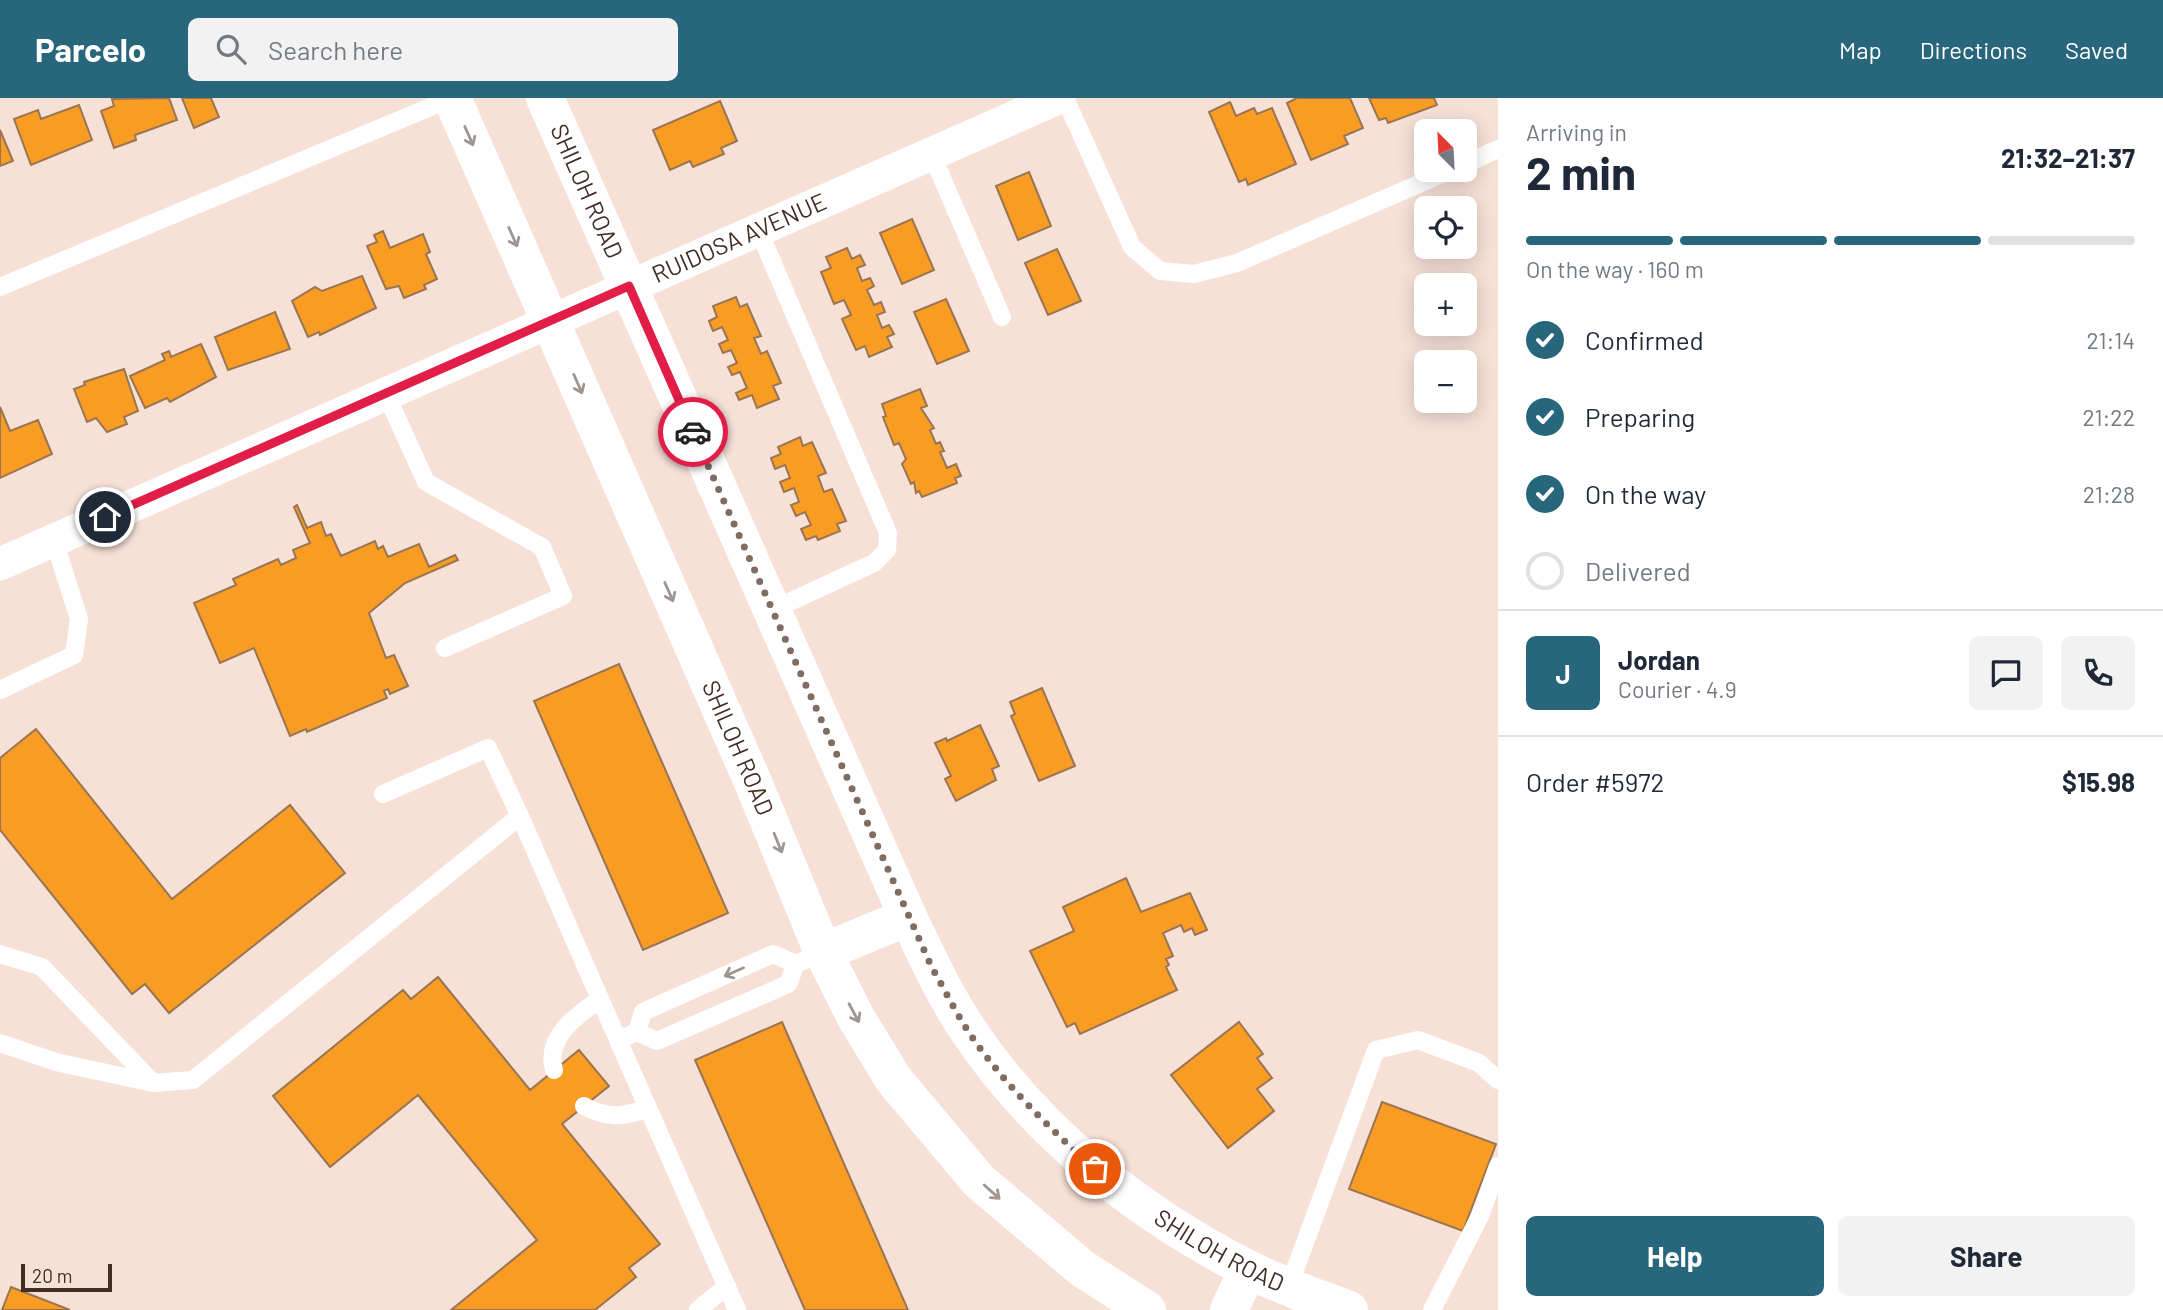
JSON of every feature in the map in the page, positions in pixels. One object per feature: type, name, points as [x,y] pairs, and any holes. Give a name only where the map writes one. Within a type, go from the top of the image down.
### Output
[{"type":"main road","name":"SHILOH ROAD","points":[[452,98],[752,780],[810,958],[855,1016],[894,1080],[940,1138],[979,1181],[1083,1269],[1147,1310]]},
{"type":"main road","name":"SHILOH ROAD","points":[[545,98],[908,917],[970,1032],[1001,1074],[1055,1132],[1115,1187],[1176,1229],[1248,1270],[1349,1310]]},
{"type":"main road","points":[[810,958],[908,917]]},
{"type":"main road","points":[[1229,1310],[1248,1270]]},
{"type":"street","name":"RUIDOSA AVENUE","points":[[0,564],[1058,98]]},
{"type":"lane","points":[[0,287],[452,98]]},
{"type":"lane","points":[[1065,98],[1132,247],[1160,271],[1194,274],[1237,263],[1423,182]]},
{"type":"lane","points":[[1477,159],[1498,149]]},
{"type":"lane","points":[[932,155],[1002,317]]},
{"type":"lane","points":[[759,231],[888,533],[887,550],[874,563],[772,610]]},
{"type":"lane","points":[[386,394],[426,482],[542,547],[563,596],[445,648]]},
{"type":"lane","points":[[0,690],[74,655],[79,619],[54,540]]},
{"type":"lane","points":[[383,794],[488,748],[737,1310]]},
{"type":"lane","points":[[0,1043],[56,1062],[153,1083],[193,1080],[520,816]]},
{"type":"lane","points":[[637,1032],[643,1012],[773,954],[810,958]]},
{"type":"lane","points":[[1,957],[42,967],[153,1083]]},
{"type":"lane","points":[[618,1040],[637,1032],[657,1041],[788,984],[810,958]]},
{"type":"lane","points":[[554,1070],[551,1058],[562,1031],[600,999]]},
{"type":"lane","points":[[1289,1286],[1376,1051],[1418,1040],[1479,1063],[1498,1080]]},
{"type":"lane","points":[[584,1107],[608,1116],[629,1116],[648,1108]]},
{"type":"lane","points":[[1432,1310],[1480,1216],[1498,1166]]},
{"type":"lane","points":[[698,1310],[727,1286]]},
{"type":"building","points":[[169,98],[177,120],[135,135],[136,140],[114,148],[101,111],[114,106],[112,99]]},
{"type":"building","points":[[182,98],[211,98],[219,117],[194,128]]},
{"type":"building","points":[[1297,98],[1350,98],[1363,128],[1344,136],[1348,144],[1311,160],[1287,103]]},
{"type":"building","points":[[1369,98],[1434,98],[1437,105],[1388,123],[1386,118],[1379,120]]},
{"type":"building","points":[[720,101],[737,141],[721,148],[724,154],[693,167],[690,161],[670,170],[653,130]]},
{"type":"building","points":[[1230,102],[1236,116],[1254,108],[1257,114],[1272,108],[1296,164],[1248,185],[1246,179],[1239,182],[1209,112]]},
{"type":"building","points":[[79,105],[92,140],[31,165],[14,119],[38,110],[41,119]]},
{"type":"building","points":[[0,130],[13,161],[0,166]]},
{"type":"building","points":[[1029,172],[1051,226],[1018,240],[996,186]]},
{"type":"building","points":[[912,219],[934,270],[902,284],[880,233]]},
{"type":"building","points":[[383,231],[390,248],[423,234],[430,252],[426,254],[437,279],[424,285],[426,289],[404,298],[399,286],[386,289],[367,246],[377,242],[374,235]]},
{"type":"building","points":[[847,248],[852,259],[860,255],[865,265],[857,268],[862,281],[870,278],[874,286],[867,290],[874,305],[881,302],[885,312],[877,315],[882,328],[889,325],[894,334],[887,337],[892,347],[869,357],[865,346],[856,350],[842,319],[851,315],[844,300],[834,304],[821,272],[831,268],[826,257]]},
{"type":"building","points":[[1057,249],[1081,301],[1048,315],[1025,263]]},
{"type":"building","points":[[362,276],[376,308],[320,335],[319,332],[308,337],[292,301],[315,287],[322,291]]},
{"type":"building","points":[[736,297],[740,307],[747,304],[761,336],[754,338],[761,354],[767,351],[781,383],[773,386],[779,399],[757,408],[752,395],[739,400],[736,393],[747,388],[740,372],[732,375],[728,367],[737,363],[731,350],[723,353],[719,344],[728,340],[722,327],[713,331],[709,321],[717,317],[713,306]]},
{"type":"building","points":[[946,299],[969,351],[937,364],[914,312]]},
{"type":"building","points":[[275,312],[290,349],[228,370],[215,337]]},
{"type":"building","points":[[201,344],[216,377],[170,402],[167,398],[145,408],[130,376],[165,360],[162,354],[169,351],[171,357]]},
{"type":"building","points":[[124,369],[138,411],[124,417],[127,424],[107,432],[96,418],[87,422],[74,389],[85,385],[84,382]]},
{"type":"building","points":[[920,389],[927,406],[921,408],[934,428],[930,430],[936,444],[940,442],[944,451],[940,452],[947,468],[956,464],[961,476],[955,478],[957,483],[922,497],[919,491],[916,493],[914,482],[911,484],[902,464],[906,459],[899,443],[894,445],[883,417],[886,416],[882,404]]},
{"type":"building","points":[[0,407],[10,431],[38,420],[52,454],[0,478]]},
{"type":"building","points":[[800,437],[803,446],[812,442],[826,473],[818,476],[824,492],[832,489],[846,521],[837,524],[840,531],[818,540],[816,536],[806,540],[801,529],[811,525],[805,512],[796,516],[791,505],[799,502],[794,488],[784,492],[780,482],[790,478],[785,465],[775,469],[771,458],[781,454],[778,447]]},
{"type":"building","points":[[297,505],[307,528],[321,522],[326,536],[331,534],[341,556],[375,541],[378,549],[383,546],[388,557],[419,544],[429,567],[455,555],[458,560],[405,583],[369,613],[386,658],[394,655],[408,686],[390,694],[388,689],[384,691],[387,698],[307,732],[306,729],[290,736],[254,648],[220,663],[194,603],[236,585],[233,579],[278,559],[281,565],[296,558],[293,550],[310,543],[294,507]]},
{"type":"building","points":[[619,664],[728,913],[643,950],[534,701]]},
{"type":"building","points":[[1042,688],[1075,766],[1039,781],[1011,716],[1015,714],[1010,702]]},
{"type":"building","points":[[980,725],[999,766],[992,769],[996,780],[956,801],[945,779],[951,776],[935,743],[946,738],[947,741]]},
{"type":"building","points":[[36,729],[172,899],[290,805],[345,873],[169,1013],[145,984],[132,994],[0,830],[0,758]]},
{"type":"building","points":[[1126,878],[1141,912],[1190,893],[1207,930],[1195,935],[1192,928],[1184,932],[1181,925],[1163,933],[1173,956],[1166,959],[1169,965],[1166,967],[1177,990],[1080,1034],[1075,1023],[1067,1027],[1030,951],[1074,931],[1063,907]]},
{"type":"building","points":[[438,977],[530,1090],[579,1050],[609,1086],[562,1124],[660,1244],[629,1268],[636,1277],[595,1310],[451,1310],[537,1240],[418,1095],[330,1167],[273,1096],[403,990],[411,999]]},
{"type":"building","points":[[782,1022],[908,1310],[805,1310],[695,1060]]},
{"type":"building","points":[[1239,1022],[1263,1054],[1257,1058],[1272,1078],[1257,1089],[1274,1111],[1228,1148],[1171,1075]]},
{"type":"building","points":[[1382,1102],[1496,1144],[1463,1231],[1349,1189]]},
{"type":"building","points":[[11,1287],[70,1310],[2,1310]]},
{"type":"way so far","points":[[693,432],[932,968],[970,1032],[1001,1074],[1055,1132],[1095,1169]]},
{"type":"route","points":[[105,517],[629,286],[693,432]]}]
